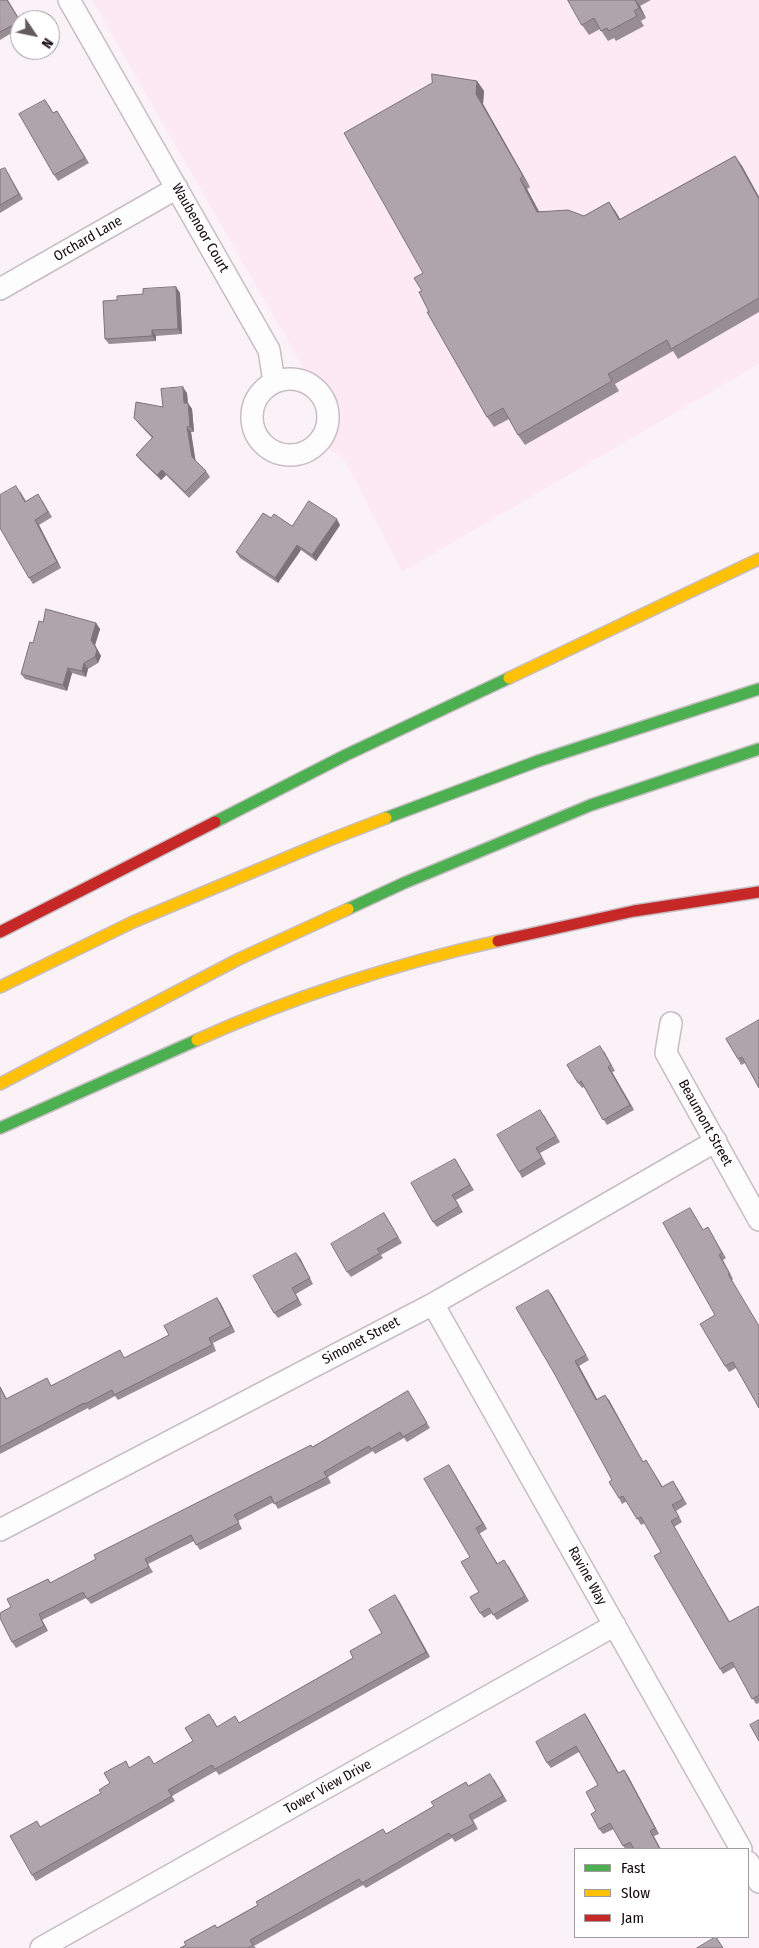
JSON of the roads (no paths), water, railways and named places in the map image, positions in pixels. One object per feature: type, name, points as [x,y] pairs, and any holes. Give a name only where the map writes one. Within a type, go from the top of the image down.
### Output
[{"type":"highway","points":[[0,932],[346,755],[759,559]]},
{"type":"highway","points":[[0,987],[133,922],[329,840],[538,762],[759,690]]},
{"type":"highway","points":[[0,1084],[238,959],[404,883],[591,805],[646,785],[759,749]]},
{"type":"highway","points":[[0,1128],[223,1028],[307,996],[399,967],[483,944],[634,911],[759,892]]},
{"type":"street","name":"Waubenoor Court","points":[[69,0],[269,350],[274,382]]},
{"type":"street","name":"Orchard Lane","points":[[0,289],[177,188]]},
{"type":"street","name":"Beaumont Street","points":[[671,1023],[666,1054],[716,1140],[759,1220]]},
{"type":"street","name":"Simonet Street","points":[[0,1530],[433,1304],[716,1140]]},
{"type":"street","name":"Ravine Way","points":[[433,1304],[740,1848]]},
{"type":"street","name":"Tower View Drive","points":[[41,1948],[615,1625]]},
{"type":"street","points":[[749,1864],[759,1882]]}]
